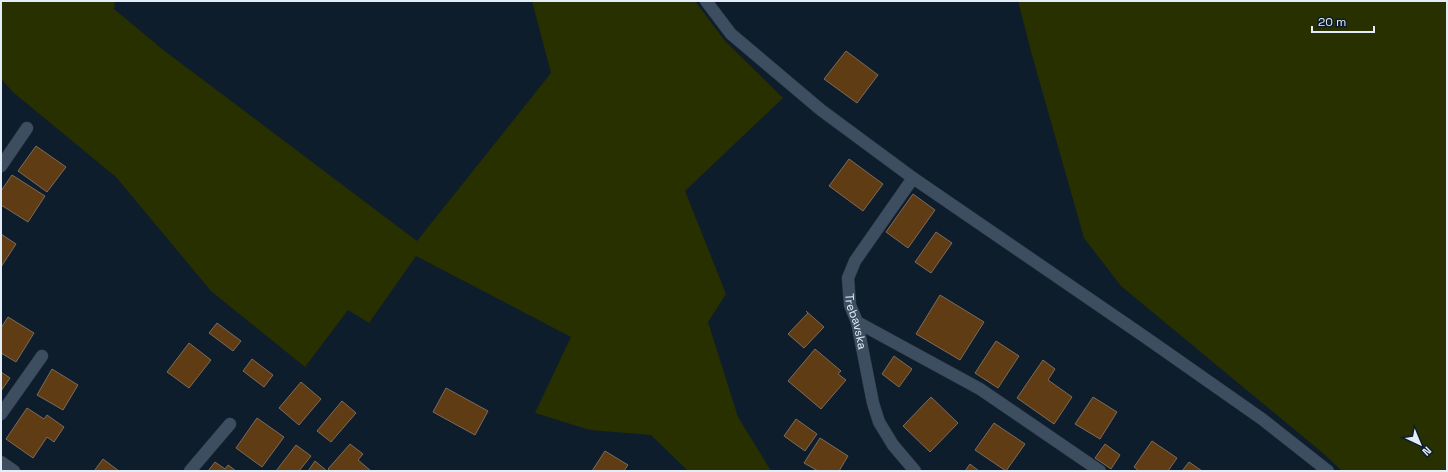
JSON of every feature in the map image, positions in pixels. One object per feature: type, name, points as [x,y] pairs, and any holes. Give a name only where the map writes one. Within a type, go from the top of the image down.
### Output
[{"type":"street","points":[[706,1],[731,34],[820,110],[913,178],[1139,332],[1262,419],[1328,471]]},
{"type":"street","points":[[1,166],[27,128]]},
{"type":"street","name":"Trebavska","points":[[913,178],[854,261],[848,278],[850,304],[857,322],[873,403],[879,422],[893,445],[915,471]]},
{"type":"street","points":[[857,322],[980,389],[1100,471]]},
{"type":"street","points":[[1,414],[42,356]]},
{"type":"street","points":[[190,471],[230,424]]},
{"type":"street","points":[[1,462],[14,471]]},
{"type":"green space","points":[[1,1],[115,1],[114,9],[162,49],[417,241],[551,73],[532,1],[695,1],[725,41],[783,98],[685,191],[726,294],[708,322],[738,417],[771,471],[688,471],[651,435],[590,430],[535,413],[571,337],[416,256],[369,323],[348,310],[305,367],[211,291],[116,177],[14,93],[1,79]]},
{"type":"green space","points":[[1018,1],[1447,1],[1447,471],[1342,471],[1324,454],[1121,286],[1084,238]]},
{"type":"building","points":[[846,51],[878,75],[857,103],[824,79]]},
{"type":"building","points":[[36,146],[66,167],[47,192],[18,171]]},
{"type":"building","points":[[849,159],[883,184],[863,211],[829,186]]},
{"type":"building","points":[[12,175],[45,196],[28,222],[1,205],[1,191]]},
{"type":"building","points":[[913,194],[935,210],[908,248],[886,232]]},
{"type":"building","points":[[936,232],[952,243],[931,273],[915,262]]},
{"type":"building","points":[[1,234],[16,244],[1,267]]},
{"type":"building","points":[[940,295],[984,322],[960,360],[916,334]]},
{"type":"building","points":[[806,311],[824,327],[804,348],[788,334],[808,313]]},
{"type":"building","points":[[8,317],[34,333],[16,362],[1,353],[1,328]]},
{"type":"building","points":[[217,323],[241,341],[233,351],[209,333]]},
{"type":"building","points":[[996,341],[1019,356],[998,388],[975,373]]},
{"type":"building","points":[[189,343],[211,360],[189,388],[167,372]]},
{"type":"building","points":[[815,349],[841,371],[838,374],[846,380],[821,409],[788,381]]},
{"type":"building","points":[[894,356],[912,369],[899,387],[882,374]]},
{"type":"building","points":[[252,359],[273,375],[264,387],[243,371]]},
{"type":"building","points":[[1043,360],[1055,369],[1048,380],[1072,397],[1054,424],[1017,398]]},
{"type":"building","points":[[52,369],[78,385],[63,410],[37,395]]},
{"type":"building","points":[[1,372],[10,378],[1,391]]},
{"type":"building","points":[[301,382],[321,399],[299,425],[279,408]]},
{"type":"building","points":[[446,388],[488,411],[475,435],[433,412]]},
{"type":"building","points":[[931,397],[958,423],[930,452],[903,426]]},
{"type":"building","points":[[1093,397],[1117,412],[1100,439],[1075,424]]},
{"type":"building","points":[[342,401],[356,413],[331,442],[317,431]]},
{"type":"building","points":[[27,408],[44,419],[47,415],[64,427],[54,442],[47,437],[33,458],[6,439]]},
{"type":"building","points":[[257,418],[284,437],[262,467],[236,448]]},
{"type":"building","points":[[796,419],[817,434],[805,451],[784,436]]},
{"type":"building","points":[[994,423],[1025,444],[1006,471],[975,450]]},
{"type":"building","points":[[820,438],[848,456],[839,471],[818,471],[804,463]]},
{"type":"building","points":[[1152,441],[1177,458],[1168,471],[1139,471],[1134,467]]},
{"type":"building","points":[[350,444],[363,454],[358,460],[371,471],[330,471],[328,469]]},
{"type":"building","points":[[1105,444],[1120,455],[1111,469],[1095,458]]},
{"type":"building","points":[[296,445],[311,456],[299,471],[276,471]]},
{"type":"building","points":[[605,451],[628,465],[624,471],[592,471]]},
{"type":"building","points":[[103,459],[119,471],[94,471]]},
{"type":"building","points":[[315,461],[327,471],[308,471]]},
{"type":"building","points":[[215,462],[225,469],[228,465],[236,471],[208,471]]},
{"type":"building","points":[[1189,462],[1202,471],[1182,471]]},
{"type":"building","points":[[970,464],[979,471],[965,471]]}]
